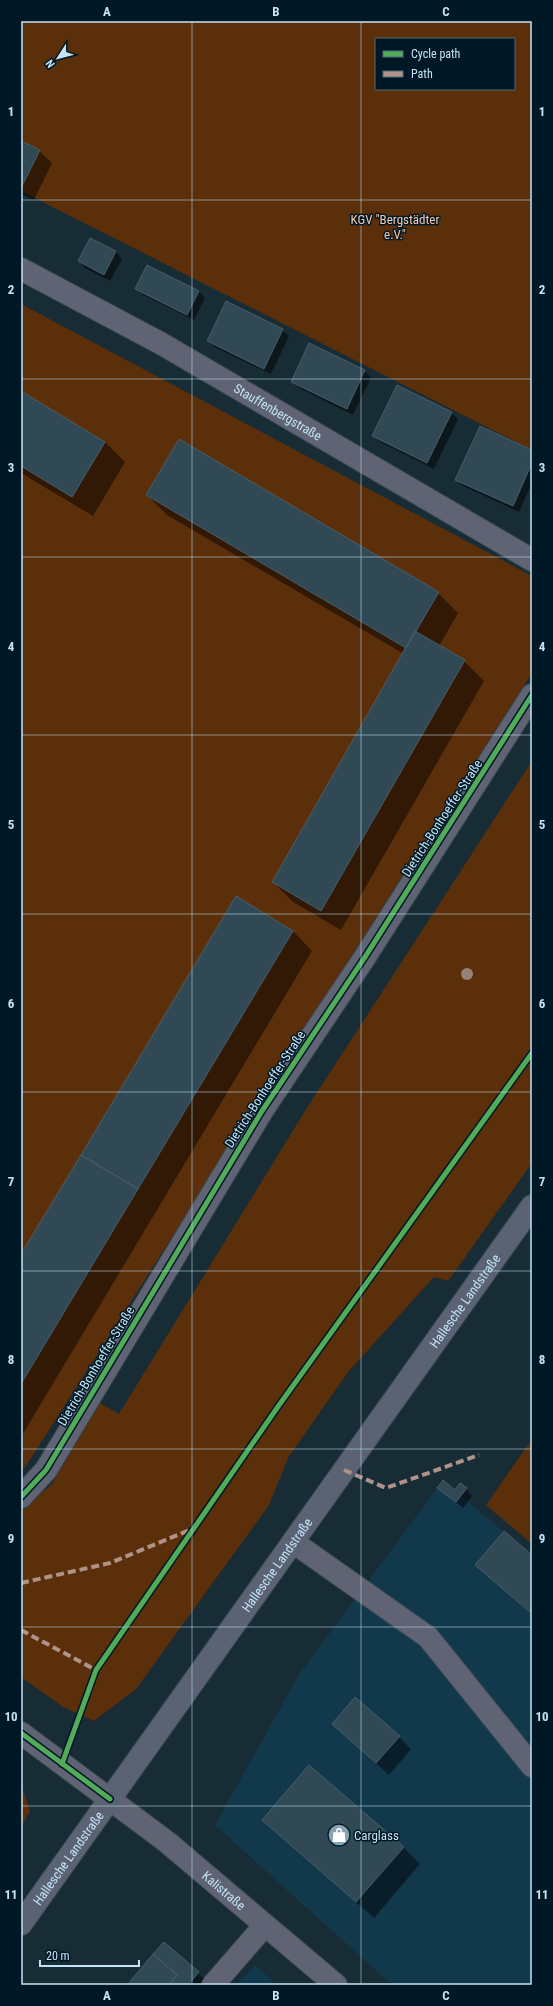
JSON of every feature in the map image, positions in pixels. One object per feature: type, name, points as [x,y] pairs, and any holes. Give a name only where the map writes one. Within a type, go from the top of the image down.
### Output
[{"type":"main road","name":"Hallesche Landstraße","points":[[21,1924],[532,1206]]},
{"type":"street","name":"Stauffenbergstraße","points":[[21,269],[162,344],[532,560]]},
{"type":"street","name":"Dietrich-Bonhoeffer-Straße","points":[[21,1497],[46,1470],[262,1111],[365,957],[532,696]]},
{"type":"street","points":[[293,1542],[428,1637],[532,1766]]},
{"type":"street","name":"Kalistraße","points":[[21,1733],[110,1799],[208,1876],[336,1985]]},
{"type":"street","points":[[213,1985],[265,1925]]},
{"type":"shaded area","points":[[443,1480],[532,1556],[532,1985],[392,1985],[215,1825],[298,1676]]},
{"type":"shaded area","points":[[255,1965],[277,1985],[236,1985]]},
{"type":"green space","name":"KGV \"Bergstädter e.V.\"","points":[[21,21],[532,21],[532,450],[21,191]]},
{"type":"green space","points":[[21,304],[532,576],[532,673],[26,1466],[21,1471]]},
{"type":"green space","points":[[532,761],[532,1163],[448,1281],[434,1277],[349,1371],[289,1456],[269,1505],[136,1689],[94,1721],[63,1707],[21,1677],[21,1511],[52,1484],[100,1403],[119,1414],[305,1111]]},
{"type":"green space","points":[[532,1439],[532,1544],[486,1505]]},
{"type":"green space","points":[[21,1784],[30,1811],[21,1827]]},
{"type":"building","points":[[21,141],[40,150],[21,188]]},
{"type":"building","points":[[90,238],[116,251],[104,275],[78,261]]},
{"type":"building","points":[[147,265],[199,291],[187,315],[135,289]]},
{"type":"building","points":[[226,301],[283,329],[264,369],[207,341]]},
{"type":"building","points":[[309,343],[365,370],[347,409],[291,382]]},
{"type":"building","points":[[397,385],[452,412],[427,463],[372,436]]},
{"type":"building","points":[[21,391],[105,442],[72,497],[21,466]]},
{"type":"building","points":[[480,426],[532,450],[532,463],[513,506],[455,480]]},
{"type":"building","points":[[179,439],[439,592],[406,648],[146,495]]},
{"type":"building","points":[[415,631],[465,660],[321,911],[272,882]]},
{"type":"building","points":[[236,896],[293,931],[138,1189],[81,1155]]},
{"type":"building","points":[[81,1155],[138,1189],[21,1384],[21,1254]]},
{"type":"building","points":[[443,1480],[455,1490],[460,1483],[467,1488],[456,1502],[437,1488]]},
{"type":"building","points":[[504,1531],[532,1555],[532,1614],[475,1565]]},
{"type":"building","points":[[355,1697],[400,1736],[376,1763],[332,1724]]},
{"type":"building","points":[[309,1765],[404,1847],[356,1902],[262,1820]]},
{"type":"building","points":[[164,1942],[199,1972],[188,1985],[169,1985],[177,1975],[153,1954]]},
{"type":"building","points":[[153,1954],[177,1975],[169,1985],[127,1985]]},
{"type":"marked path","points":[[344,1470],[386,1488],[479,1455]]},
{"type":"marked path","points":[[21,1583],[110,1563],[192,1529]]},
{"type":"marked path","points":[[21,1630],[96,1670]]},
{"type":"cycle path","points":[[21,1497],[46,1470],[262,1111],[365,957],[532,695]]},
{"type":"cycle path","points":[[62,1764],[96,1670],[277,1408],[532,1053]]},
{"type":"cycle path","points":[[21,1733],[110,1799]]},
{"type":"place","name":"Carglass","points":[[339,1835]]}]
